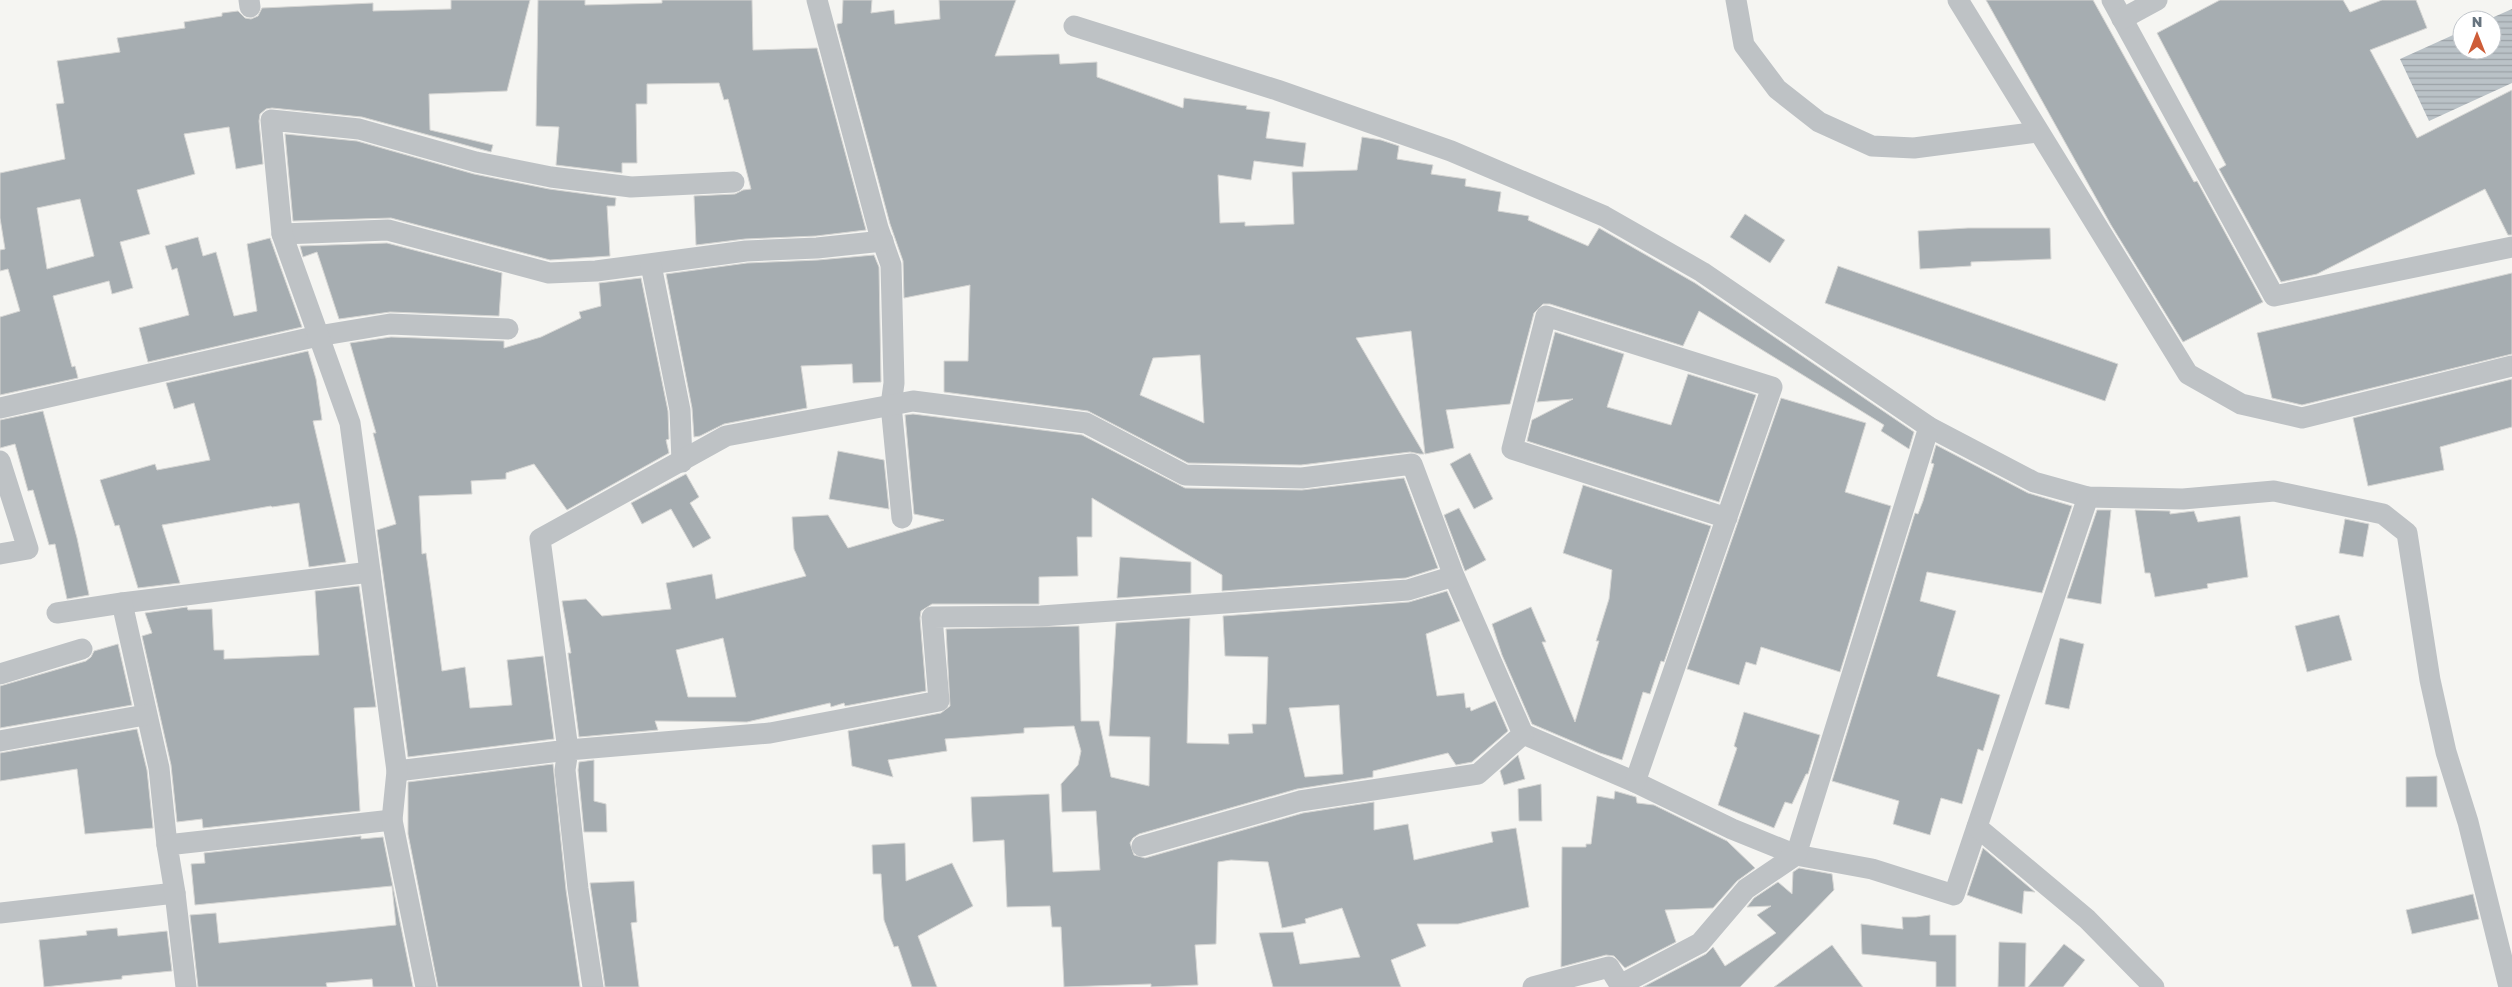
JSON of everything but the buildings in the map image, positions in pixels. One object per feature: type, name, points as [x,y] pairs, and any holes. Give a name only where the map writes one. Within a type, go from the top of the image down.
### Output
[{"type":"street","points":[[817,0],[891,265],[894,383],[891,405],[902,518]]},
{"type":"street","points":[[1736,0],[1744,45],[1777,89],[1819,122],[1872,146],[1914,148],[2038,132]]},
{"type":"street","points":[[1958,0],[2188,374],[2241,404],[2302,418],[2512,366]]},
{"type":"street","points":[[2112,0],[2274,296],[2512,246]]},
{"type":"street","points":[[2122,18],[2157,0]]},
{"type":"street","points":[[1074,26],[1277,90],[1451,151],[1604,216],[1702,272],[1929,427],[2034,482],[2088,497],[2183,499],[2274,492],[2383,514],[2407,533],[2430,680],[2444,743],[2468,822],[2509,987]]},
{"type":"street","points":[[426,987],[392,820],[397,771],[350,423],[282,234],[271,120],[359,129],[476,162],[551,177],[631,187],[734,182]]},
{"type":"street","points":[[282,234],[388,230],[548,273],[652,265],[746,252],[817,248],[883,241]]},
{"type":"street","points":[[652,265],[680,410],[682,462]]},
{"type":"street","points":[[1635,782],[1727,518],[1772,387],[1546,316],[1512,449],[1727,518]]},
{"type":"street","points":[[0,408],[318,336],[390,324],[508,329]]},
{"type":"street","points":[[592,987],[578,889],[565,770],[568,750],[540,539],[726,436],[913,401],[1086,423],[1185,476],[1302,478],[1412,464],[1454,576],[1523,734],[1635,782],[1732,829],[1796,854],[1872,869],[1954,895],[2088,497]]},
{"type":"street","points":[[1533,987],[1609,968],[1620,985],[1700,943],[1746,889],[1796,854],[1929,427]]},
{"type":"street","points":[[0,461],[28,548],[0,554]]},
{"type":"street","points":[[57,613],[370,572]]},
{"type":"street","points":[[397,771],[568,750],[770,733],[939,701],[932,617],[1042,616],[1408,590],[1454,576]]},
{"type":"street","points":[[122,603],[145,715],[159,768],[167,845],[176,893],[186,987]]},
{"type":"street","points":[[0,674],[82,649]]},
{"type":"street","points":[[0,741],[145,715]]},
{"type":"street","points":[[1142,846],[1300,800],[1478,774],[1523,734]]},
{"type":"street","points":[[167,845],[392,820]]},
{"type":"street","points":[[1977,827],[2087,919],[2154,987]]},
{"type":"street","points":[[0,913],[176,893]]},
{"type":"shaded area","points":[[2512,9],[2512,83],[2429,121],[2400,59],[2452,36],[2452,60],[2502,60],[2502,13]]}]
